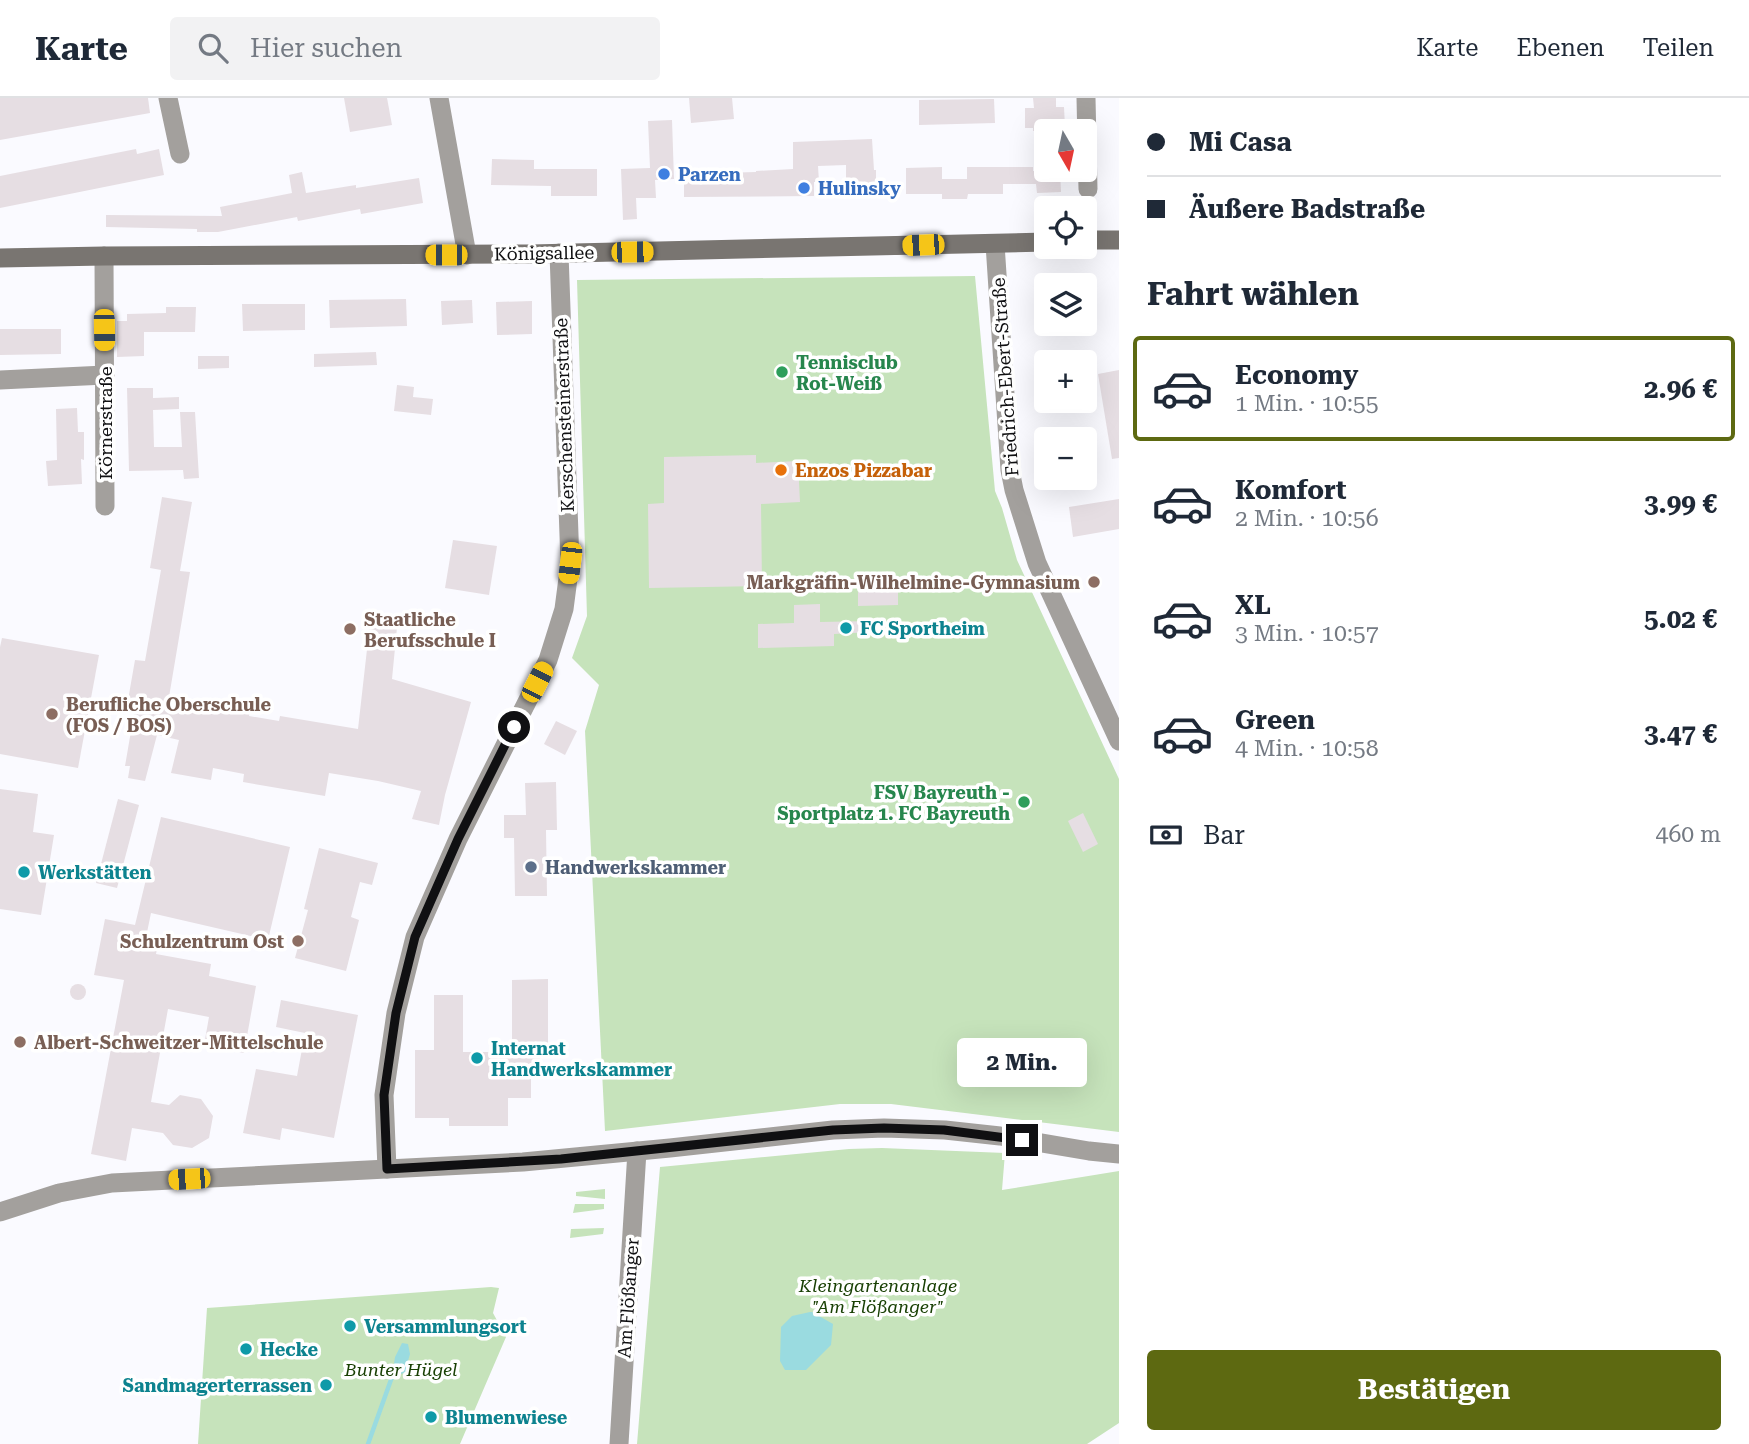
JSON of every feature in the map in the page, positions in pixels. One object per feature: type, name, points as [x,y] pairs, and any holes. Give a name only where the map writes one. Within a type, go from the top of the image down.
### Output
[{"type":"main road","points":[[1097,240],[1119,240]]},
{"type":"main road","name":"Königsallee","points":[[0,258],[467,255],[1034,242]]},
{"type":"street","points":[[169,98],[180,154]]},
{"type":"street","points":[[439,98],[467,255]]},
{"type":"street","points":[[1086,98],[1088,189]]},
{"type":"street","name":"Friedrich-Ebert-Straße","points":[[995,244],[1009,457],[1014,489],[1037,564],[1119,741]]},
{"type":"street","name":"Kerschensteinerstraße","points":[[387,1169],[384,1095],[396,1013],[415,937],[458,839],[548,660],[564,609],[570,563],[559,253]]},
{"type":"street","name":"Körnerstraße","points":[[104,256],[105,506]]},
{"type":"street","points":[[0,380],[105,375]]},
{"type":"street","points":[[0,1212],[59,1193],[112,1183],[523,1162],[833,1130],[944,1130],[1119,1154]]},
{"type":"street","name":"Am Flößanger","points":[[618,1444],[637,1151]]},
{"type":"green space","points":[[975,276],[995,491],[1017,560],[1119,779],[1119,1132],[891,1104],[840,1104],[605,1131],[585,731],[599,685],[572,658],[587,616],[577,280]]},
{"type":"green space","name":"Kleingartenanlage \"Am Flößanger\"","points":[[882,1148],[1005,1153],[1002,1190],[1119,1171],[1119,1423],[1087,1444],[637,1444],[660,1167]]},
{"type":"green space","points":[[605,1189],[605,1199],[576,1196],[576,1192]]},
{"type":"green space","points":[[575,1204],[604,1204],[604,1209],[573,1213]]},
{"type":"green space","points":[[604,1228],[603,1234],[570,1238],[571,1229]]},
{"type":"green space","name":"Bunter Hügel","points":[[499,1288],[493,1313],[506,1337],[460,1444],[198,1444],[207,1308]]},
{"type":"water","points":[[812,1312],[833,1324],[831,1345],[806,1370],[785,1370],[780,1361],[781,1327],[792,1316]]},
{"type":"water","points":[[402,1343],[408,1344],[408,1361],[415,1368],[392,1377],[395,1357]]},
{"type":"building","points":[[0,98],[148,98],[150,113],[0,140]]},
{"type":"building","points":[[344,98],[387,98],[392,125],[350,132]]},
{"type":"building","points":[[689,98],[732,98],[734,119],[691,123]]},
{"type":"building","points":[[1033,98],[1056,98],[1056,107],[1064,107],[1065,119],[1034,119],[1033,131],[1033,128],[1025,128],[1025,108],[1034,108]]},
{"type":"building","points":[[994,99],[995,123],[919,125],[919,100]]},
{"type":"building","points":[[672,120],[674,179],[655,180],[656,198],[636,198],[637,219],[623,220],[621,169],[650,168],[648,121]]},
{"type":"building","points":[[872,139],[876,194],[846,193],[846,165],[818,166],[819,182],[814,182],[814,196],[684,197],[684,174],[793,169],[793,142]]},
{"type":"building","points":[[136,149],[137,154],[159,149],[164,175],[0,208],[0,176]]},
{"type":"building","points":[[492,159],[534,160],[534,169],[597,169],[597,196],[551,196],[551,186],[491,185]]},
{"type":"building","points":[[942,167],[942,179],[967,179],[967,167],[1033,167],[1034,182],[1061,182],[1061,192],[1037,193],[1036,184],[1003,184],[1003,194],[968,194],[967,199],[942,199],[942,194],[906,194],[906,168]]},
{"type":"building","points":[[302,172],[306,193],[419,178],[423,203],[361,214],[360,209],[298,221],[297,217],[218,232],[106,227],[106,215],[222,216],[220,207],[292,193],[289,175]]},
{"type":"building","points":[[406,299],[407,326],[330,328],[329,300]]},
{"type":"building","points":[[472,300],[473,323],[442,325],[441,301]]},
{"type":"building","points":[[532,301],[532,334],[497,335],[496,302]]},
{"type":"building","points":[[242,304],[305,304],[305,330],[243,331]]},
{"type":"building","points":[[166,307],[196,307],[195,332],[144,332],[144,356],[117,357],[117,321],[127,321],[127,314],[166,313]]},
{"type":"building","points":[[0,329],[61,329],[61,354],[0,355]]},
{"type":"building","points":[[376,352],[377,365],[314,367],[314,354]]},
{"type":"building","points":[[198,356],[229,356],[229,368],[198,369]]},
{"type":"building","points":[[1119,370],[1119,458],[1112,459],[1098,374]]},
{"type":"building","points":[[397,385],[414,387],[413,397],[433,399],[431,415],[394,411]]},
{"type":"building","points":[[127,388],[153,388],[153,398],[179,397],[179,409],[153,410],[154,447],[182,447],[180,412],[195,412],[199,478],[184,479],[183,470],[129,471]]},
{"type":"building","points":[[77,408],[78,432],[84,432],[82,484],[48,486],[46,461],[57,460],[56,409]]},
{"type":"building","points":[[756,455],[756,463],[798,461],[800,502],[761,504],[762,586],[649,588],[648,504],[664,503],[664,457]]},
{"type":"building","points":[[162,497],[192,502],[180,571],[190,572],[169,697],[250,711],[249,716],[279,721],[280,716],[358,729],[371,614],[398,617],[392,679],[471,702],[439,825],[412,819],[421,791],[378,781],[329,773],[325,796],[243,782],[244,774],[213,768],[211,780],[171,773],[179,740],[157,735],[145,781],[128,778],[130,766],[125,766],[136,702],[128,700],[135,660],[145,661],[161,570],[150,568]]},
{"type":"building","points":[[1119,499],[1119,529],[1073,537],[1069,507]]},
{"type":"building","points":[[453,540],[497,546],[489,595],[445,588]]},
{"type":"building","points":[[898,591],[898,605],[858,606],[858,592]]},
{"type":"building","points":[[820,604],[820,622],[872,621],[872,632],[834,634],[834,646],[758,648],[758,624],[794,623],[794,605]]},
{"type":"building","points":[[2,638],[99,655],[78,768],[0,754]]},
{"type":"building","points":[[556,721],[577,731],[565,755],[544,744]]},
{"type":"building","name":"Handwerkskammer","points":[[556,782],[557,830],[546,830],[547,896],[515,896],[514,838],[504,838],[504,815],[526,815],[525,783]]},
{"type":"building","name":"Werkstätten","points":[[0,789],[38,794],[33,832],[54,835],[41,915],[0,909]]},
{"type":"building","points":[[118,799],[139,805],[117,888],[96,883]]},
{"type":"building","points":[[1083,813],[1098,844],[1083,852],[1068,821]]},
{"type":"building","points":[[161,817],[290,847],[268,940],[151,913],[145,942],[158,944],[156,954],[211,964],[209,976],[256,986],[244,1053],[204,1045],[209,1017],[168,1009],[151,1102],[169,1105],[180,1095],[201,1099],[213,1116],[209,1138],[192,1148],[173,1145],[163,1133],[132,1128],[126,1161],[91,1154],[124,980],[94,975],[105,919],[135,925]]},
{"type":"building","points":[[319,848],[378,863],[372,885],[360,882],[351,917],[359,920],[346,971],[295,958],[308,910],[304,909]]},
{"type":"building","name":"Internat Handwerkskammer","points":[[548,979],[548,1052],[540,1052],[540,1065],[531,1065],[531,1098],[508,1098],[508,1126],[449,1126],[449,1118],[415,1118],[415,1050],[434,1050],[434,995],[463,995],[463,1052],[512,1052],[512,980]]},
{"type":"building","points":[[75,984],[81,984],[86,992],[84,998],[75,1000],[70,995],[70,989]]},
{"type":"building","points":[[281,1000],[358,1015],[334,1138],[282,1128],[280,1140],[243,1133],[256,1069],[297,1076],[305,1033],[276,1027]]},
{"type":"waterway","points":[[368,1444],[392,1377]]},
{"type":"place","name":"Parzen","points":[[664,174]]},
{"type":"place","name":"Hulinsky","points":[[804,188]]},
{"type":"place","name":"Tennisclub Rot-Weiß","points":[[782,372]]},
{"type":"place","name":"Enzos Pizzabar","points":[[781,470]]},
{"type":"place","name":"Markgräfin-Wilhelmine-Gymnasium","points":[[1094,582]]},
{"type":"place","name":"FC Sportheim","points":[[846,628]]},
{"type":"place","name":"Staatliche Berufsschule I","points":[[350,629]]},
{"type":"place","name":"Berufliche Oberschule (FOS / BOS)","points":[[52,714]]},
{"type":"place","name":"FSV Bayreuth - Sportplatz 1. FC Bayreuth","points":[[1024,802]]},
{"type":"place","name":"Handwerkskammer","points":[[531,867]]},
{"type":"place","name":"Werkstätten","points":[[24,872]]},
{"type":"place","name":"Schulzentrum Ost","points":[[298,941]]},
{"type":"place","name":"Albert-Schweitzer-Mittelschule","points":[[20,1042]]},
{"type":"place","name":"Internat Handwerkskammer","points":[[477,1058]]},
{"type":"place","name":"Versammlungsort","points":[[350,1326]]},
{"type":"place","name":"Hecke","points":[[246,1349]]},
{"type":"place","name":"Sandmagerterrassen","points":[[326,1385]]},
{"type":"place","name":"Blumenwiese","points":[[431,1417]]},
{"type":"route","points":[[514,727],[458,839],[415,937],[396,1013],[384,1095],[387,1169],[561,1159],[833,1130],[944,1130],[1022,1140]]}]
